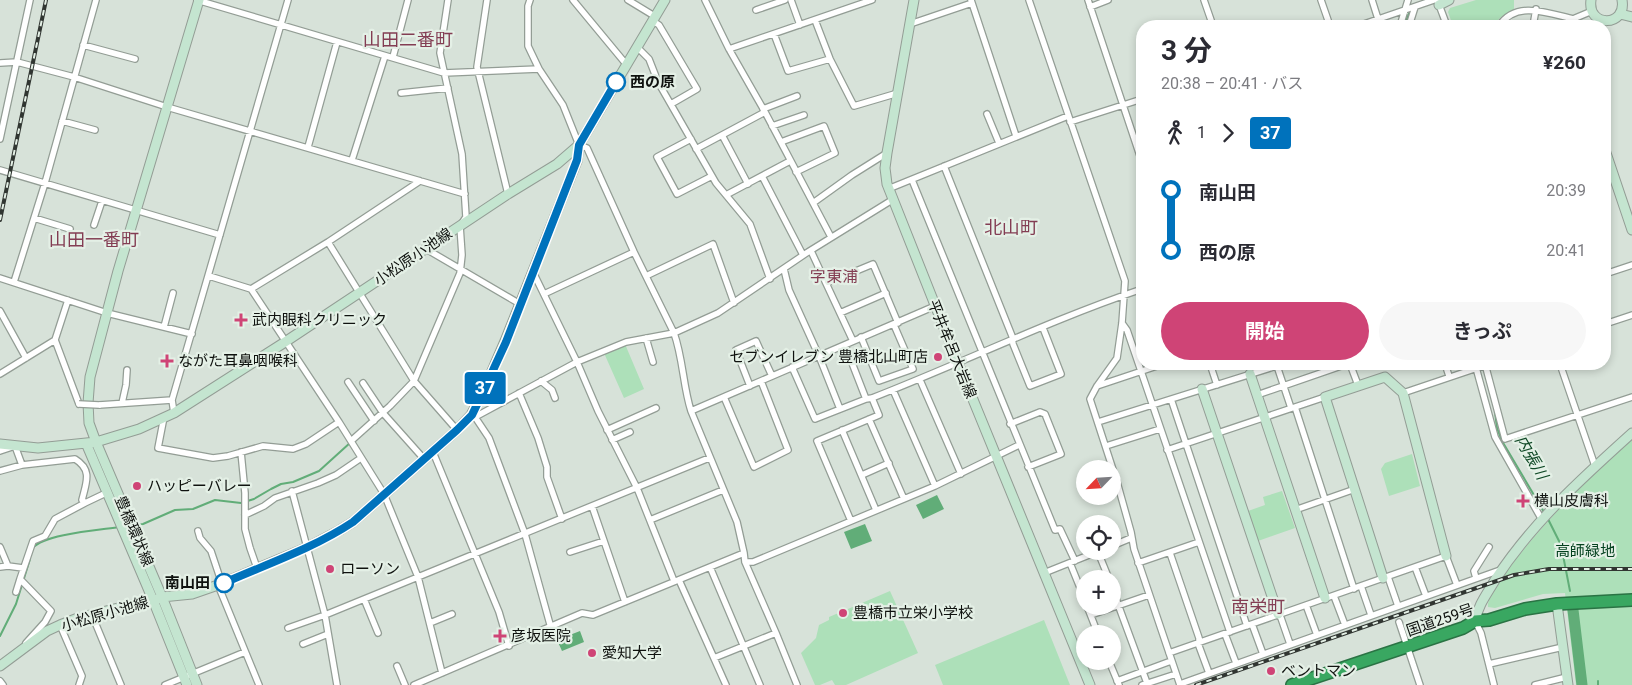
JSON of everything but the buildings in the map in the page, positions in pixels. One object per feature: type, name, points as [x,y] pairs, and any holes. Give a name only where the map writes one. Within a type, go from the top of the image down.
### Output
[{"type":"highway","name":"国道259号","points":[[1292,685],[1463,628],[1475,621],[1489,620],[1525,609],[1557,604],[1632,600]]},
{"type":"main road","points":[[0,444],[38,448],[91,443],[88,403],[90,377],[198,0]]},
{"type":"main road","name":"小松原小池線","points":[[91,443],[139,429],[174,413],[508,194],[557,164],[579,145],[665,0]]},
{"type":"main road","name":"平井牟呂大岩線","points":[[914,0],[887,153],[886,177],[888,189],[1090,685]]},
{"type":"main road","points":[[1437,2],[1449,0]]},
{"type":"main road","points":[[1622,7],[1632,12]]},
{"type":"main road","points":[[1595,13],[1616,18],[1622,7]]},
{"type":"main road","points":[[1622,7],[1632,17]]},
{"type":"main road","name":"小松原小池線","points":[[0,666],[47,631],[60,625],[158,599],[192,594],[220,585],[308,546],[353,522],[433,452],[473,416],[577,160],[579,145]]},
{"type":"main road","points":[[1611,165],[1629,210],[1632,230]]},
{"type":"main road","points":[[1250,374],[1295,510],[1330,597]]},
{"type":"main road","points":[[1385,578],[1325,397],[1358,385],[1385,377],[1403,392],[1446,556]]},
{"type":"main road","points":[[1202,389],[1278,614]]},
{"type":"main road","points":[[1475,621],[1478,608],[1503,569],[1544,517],[1632,432]]},
{"type":"main road","name":"豊橋環状線","points":[[91,443],[106,493],[158,599]]},
{"type":"main road","name":"豊橋環状線","points":[[91,443],[158,599],[188,679],[197,685]]},
{"type":"main road","points":[[1557,604],[1567,681]]},
{"type":"street","points":[[0,139],[30,0]]},
{"type":"street","points":[[14,282],[45,184],[96,0]]},
{"type":"street","points":[[198,0],[444,73],[539,69]]},
{"type":"street","points":[[174,413],[172,400],[288,0]]},
{"type":"street","points":[[393,57],[408,0]]},
{"type":"street","points":[[351,442],[414,381],[461,269],[460,226],[466,218],[462,154],[440,53],[448,0]]},
{"type":"street","points":[[487,0],[477,67],[508,194]]},
{"type":"street","points":[[530,0],[528,6],[528,46],[539,69],[563,105],[579,145],[587,148],[634,252],[674,333],[679,347],[685,393],[691,412],[737,522],[745,562],[797,685]]},
{"type":"street","points":[[573,0],[626,64]]},
{"type":"street","points":[[628,0],[654,19],[659,25],[697,89],[671,104]]},
{"type":"street","points":[[705,0],[729,49],[764,110],[831,237]]},
{"type":"street","points":[[756,10],[785,0]]},
{"type":"street","points":[[791,0],[800,25]]},
{"type":"street","points":[[729,49],[815,20],[854,3],[872,0]]},
{"type":"street","points":[[1029,0],[1125,281],[1117,358],[1090,399],[1106,446],[1138,563],[1180,685],[1503,569]]},
{"type":"street","points":[[1088,0],[1136,142]]},
{"type":"street","points":[[1090,7],[1108,0]]},
{"type":"street","points":[[1205,0],[1211,20]]},
{"type":"street","points":[[1321,0],[1328,20]]},
{"type":"street","points":[[1372,0],[1378,19]]},
{"type":"street","points":[[1402,20],[1408,0]]},
{"type":"street","points":[[910,24],[972,1],[1016,136]]},
{"type":"street","points":[[1375,20],[1404,10],[1437,2],[1444,20]]},
{"type":"street","points":[[1411,20],[1416,7]]},
{"type":"street","points":[[1505,20],[1509,16],[1521,11],[1536,9],[1573,19],[1595,13]]},
{"type":"street","points":[[1534,20],[1536,9]]},
{"type":"street","points":[[815,20],[830,58],[854,106],[898,93]]},
{"type":"street","points":[[774,34],[788,71],[830,58]]},
{"type":"street","points":[[308,148],[337,42]]},
{"type":"street","points":[[83,46],[135,59]]},
{"type":"street","points":[[638,48],[649,59],[658,82],[712,176],[750,224],[770,278]]},
{"type":"street","points":[[352,160],[385,56]]},
{"type":"street","points":[[0,63],[17,62],[74,77],[167,107],[465,194]]},
{"type":"street","points":[[401,93],[448,88]]},
{"type":"street","points":[[696,149],[764,110],[797,96]]},
{"type":"street","points":[[1070,122],[1136,101]]},
{"type":"street","points":[[987,114],[999,143]]},
{"type":"street","points":[[772,126],[804,115]]},
{"type":"street","points":[[888,189],[1068,116]]},
{"type":"street","points":[[62,121],[95,130]]},
{"type":"street","points":[[781,142],[824,126],[835,152],[796,172]]},
{"type":"street","points":[[722,135],[748,184]]},
{"type":"street","points":[[691,139],[657,157],[677,194],[712,176]]},
{"type":"street","points":[[813,203],[852,174],[887,153]]},
{"type":"street","points":[[726,195],[790,161]]},
{"type":"street","points":[[944,166],[1030,386],[1061,374],[1043,328]]},
{"type":"street","points":[[0,170],[220,235]]},
{"type":"street","points":[[762,176],[803,255]]},
{"type":"street","points":[[912,180],[1054,530],[1060,529],[1076,574]]},
{"type":"street","points":[[251,289],[328,242],[420,181]]},
{"type":"street","points":[[550,628],[524,534],[489,438],[473,416],[577,362],[626,342],[674,333],[718,313],[784,270],[803,255],[892,200]]},
{"type":"street","points":[[94,225],[102,201]]},
{"type":"street","points":[[34,218],[70,229]]},
{"type":"street","points":[[328,242],[414,381],[457,430]]},
{"type":"street","points":[[646,276],[713,244],[734,302]]},
{"type":"street","points":[[426,248],[520,304]]},
{"type":"street","points":[[811,251],[853,341]]},
{"type":"street","points":[[544,294],[634,252]]},
{"type":"street","points":[[827,283],[872,264],[886,293],[913,369],[879,381],[861,337]]},
{"type":"street","points":[[1611,272],[1632,265]]},
{"type":"street","points":[[784,270],[789,290],[819,356],[840,409]]},
{"type":"street","points":[[533,272],[577,362],[607,430],[637,488],[726,685]]},
{"type":"street","points":[[209,276],[251,289],[384,494],[418,577],[442,673]]},
{"type":"street","points":[[0,278],[107,313],[192,334]]},
{"type":"street","points":[[792,367],[815,419],[920,380],[981,353],[1136,292]]},
{"type":"street","points":[[164,327],[173,293]]},
{"type":"street","points":[[840,313],[886,293]]},
{"type":"street","points":[[68,300],[55,340],[79,404],[99,405],[172,400]]},
{"type":"street","points":[[691,412],[935,306]]},
{"type":"street","points":[[0,311],[26,358]]},
{"type":"street","points":[[1611,322],[1632,315]]},
{"type":"street","points":[[1122,323],[1127,330],[1136,356]]},
{"type":"street","points":[[646,338],[653,362]]},
{"type":"street","points":[[0,374],[55,340]]},
{"type":"street","points":[[750,386],[736,350],[756,341],[772,376]]},
{"type":"street","points":[[844,345],[869,399],[879,415],[817,441],[851,522]]},
{"type":"street","points":[[122,403],[127,370]]},
{"type":"street","points":[[1097,386],[1144,370]]},
{"type":"street","points":[[1212,370],[1217,385]]},
{"type":"street","points":[[1098,422],[1263,370]]},
{"type":"street","points":[[1281,370],[1283,385],[1293,408],[1354,588]]},
{"type":"street","points":[[1257,395],[1328,370]]},
{"type":"street","points":[[1352,370],[1358,385]]},
{"type":"street","points":[[1447,370],[1449,376]]},
{"type":"street","points":[[1403,392],[1465,370]]},
{"type":"street","points":[[1477,370],[1495,437],[1544,517]]},
{"type":"street","points":[[1488,370],[1505,439],[1632,397]]},
{"type":"street","points":[[1562,370],[1595,466]]},
{"type":"street","points":[[1141,371],[1199,542],[1236,664]]},
{"type":"street","points":[[920,380],[961,474]]},
{"type":"street","points":[[541,381],[552,390],[555,398]]},
{"type":"street","points":[[724,397],[754,467],[788,450],[761,381]]},
{"type":"street","points":[[348,382],[374,421]]},
{"type":"street","points":[[363,383],[383,413],[424,459]]},
{"type":"street","points":[[893,390],[935,486]]},
{"type":"street","points":[[519,393],[538,438],[547,467],[547,477],[562,519]]},
{"type":"street","points":[[1167,450],[1325,397]]},
{"type":"street","points":[[1171,399],[1250,625],[1263,654]]},
{"type":"street","points":[[607,430],[656,408]]},
{"type":"street","points":[[1010,424],[1040,412],[1045,414],[1061,454],[1028,467]]},
{"type":"street","points":[[164,417],[158,448],[213,458],[263,446],[293,449],[306,444],[339,422]]},
{"type":"street","points":[[869,418],[904,499]]},
{"type":"street","points":[[1106,446],[1160,429]]},
{"type":"street","points":[[842,430],[876,510]]},
{"type":"street","points":[[612,440],[630,432]]},
{"type":"street","points":[[745,562],[753,562],[851,522],[935,486],[1019,445]]},
{"type":"street","points":[[0,450],[15,446],[22,465]]},
{"type":"street","points":[[241,452],[245,529],[257,568]]},
{"type":"street","points":[[433,452],[499,612],[509,646]]},
{"type":"street","points":[[245,515],[264,506],[275,498],[318,483],[361,458]]},
{"type":"street","points":[[288,628],[325,615],[710,458]]},
{"type":"street","points":[[0,471],[22,465],[75,459],[82,463],[88,475],[82,500],[85,503]]},
{"type":"street","points":[[862,475],[889,463]]},
{"type":"street","points":[[1295,510],[1355,489]]},
{"type":"street","points":[[650,520],[723,490]]},
{"type":"street","points":[[292,491],[325,615],[337,685]]},
{"type":"street","points":[[16,592],[22,581],[23,568],[33,541],[45,536],[52,522],[60,515],[106,493]]},
{"type":"street","points":[[592,506],[625,602]]},
{"type":"street","points":[[198,531],[200,538],[210,551],[220,585],[259,685]]},
{"type":"street","points":[[1121,542],[1131,538]]},
{"type":"street","points":[[570,552],[604,540]]},
{"type":"street","points":[[1138,563],[1199,542]]},
{"type":"street","points":[[0,547],[8,566]]},
{"type":"street","points":[[1476,578],[1474,570],[1489,547]]},
{"type":"street","points":[[414,685],[509,646],[582,613],[593,615],[744,553]]},
{"type":"street","points":[[1170,553],[1209,673]]},
{"type":"street","points":[[1169,654],[1446,556],[1457,585]]},
{"type":"street","points":[[1044,573],[1077,560]]},
{"type":"street","points":[[0,567],[23,568]]},
{"type":"street","points":[[710,567],[760,685]]},
{"type":"street","points":[[1415,567],[1426,596]]},
{"type":"street","points":[[1385,578],[1398,606]]},
{"type":"street","points":[[22,581],[52,611],[24,647]]},
{"type":"street","points":[[1361,586],[1371,615]]},
{"type":"street","points":[[1121,605],[1149,596]]},
{"type":"street","points":[[1330,597],[1345,625]]},
{"type":"street","points":[[364,599],[378,633]]},
{"type":"street","points":[[1306,605],[1317,635]]},
{"type":"street","points":[[1121,612],[1143,672],[1144,684],[1176,674]]},
{"type":"street","points":[[430,623],[452,614]]},
{"type":"street","points":[[1278,614],[1290,644]]},
{"type":"street","points":[[92,615],[121,685]]},
{"type":"street","points":[[1091,616],[1094,625]]},
{"type":"street","points":[[1475,621],[1481,633],[1494,685]]},
{"type":"street","points":[[1399,622],[1420,685]]},
{"type":"street","points":[[60,625],[82,676],[79,685]]},
{"type":"street","points":[[714,658],[776,633]]},
{"type":"street","points":[[303,644],[328,634]]},
{"type":"street","points":[[1489,664],[1563,647]]},
{"type":"street","points":[[165,685],[188,679],[245,652]]},
{"type":"street","points":[[1113,670],[1118,683],[1171,661]]},
{"type":"street","points":[[397,666],[405,685]]},
{"type":"street","points":[[0,681],[3,685]]},
{"type":"street","points":[[1535,685],[1567,681]]},
{"type":"green space","points":[[1476,0],[1514,0],[1514,10],[1498,20],[1451,20],[1448,12],[1450,8]]},
{"type":"green space","points":[[625,344],[644,389],[624,398],[604,353]]},
{"type":"green space","name":"高師緑地","points":[[1632,440],[1632,685],[1576,685],[1565,593],[1543,594],[1495,608],[1488,607],[1490,597],[1525,547],[1584,483]]},
{"type":"green space","points":[[1412,454],[1420,486],[1389,496],[1381,469],[1385,463]]},
{"type":"green space","points":[[1282,491],[1295,528],[1258,541],[1248,511],[1265,505],[1263,497]]},
{"type":"green space","points":[[890,591],[918,653],[846,685],[835,685],[832,680],[815,685],[801,653],[816,638],[819,625],[829,620],[829,617]]},
{"type":"green space","points":[[1044,620],[1070,685],[943,685],[935,665]]},
{"type":"shaded area","points":[[937,495],[944,509],[923,519],[916,505]]},
{"type":"shaded area","points":[[865,524],[872,541],[851,549],[844,532]]},
{"type":"shaded area","points":[[580,631],[584,642],[562,651],[557,640]]},
{"type":"waterway","name":"内張川","points":[[1406,20],[1411,9]]},
{"type":"waterway","name":"内張川","points":[[1495,412],[1497,428],[1502,441],[1544,512]]},
{"type":"waterway","points":[[134,525],[143,524],[175,510],[193,509],[215,500],[241,503],[254,499],[281,484],[293,482],[319,471],[351,442]]},
{"type":"waterway","name":"内張川","points":[[1548,519],[1561,545],[1570,591]]},
{"type":"waterway","points":[[33,548],[39,543],[60,536],[120,527]]},
{"type":"waterway","points":[[0,636],[16,604],[30,559]]},
{"type":"waterway","name":"内張川","points":[[1573,610],[1582,685]]},
{"type":"railway","points":[[0,220],[46,0]]},
{"type":"railway","points":[[1196,685],[1514,575],[1549,569],[1632,569]]},
{"type":"bus line","name":"37","points":[[224,583],[308,546],[353,522],[472,415],[506,342],[577,160],[579,145],[616,82]]},
{"type":"place","name":"西の原","points":[[616,82]]},
{"type":"place","name":"武内眼科クリニック","points":[[241,320]]},
{"type":"place","name":"セブンイレブン 豊橋北山町店","points":[[938,357]]},
{"type":"place","name":"ながた耳鼻咽喉科","points":[[167,361]]},
{"type":"place","name":"ハッピーバレー","points":[[137,486]]},
{"type":"place","name":"横山皮膚科","points":[[1523,501]]},
{"type":"place","name":"ローソン","points":[[330,569]]},
{"type":"place","name":"南山田","points":[[224,583]]},
{"type":"place","name":"豊橋市立栄小学校","points":[[843,613]]},
{"type":"place","name":"彦坂医院","points":[[500,636]]},
{"type":"place","name":"愛知大学","points":[[592,653]]},
{"type":"place","name":"ベントマン","points":[[1271,671]]},
{"type":"district","name":"山田二番町","points":[[408,40]]},
{"type":"district","name":"北山町","points":[[1011,228]]},
{"type":"district","name":"山田一番町","points":[[94,240]]},
{"type":"district","name":"字東浦","points":[[834,276]]},
{"type":"district","name":"南栄町","points":[[1258,607]]}]
